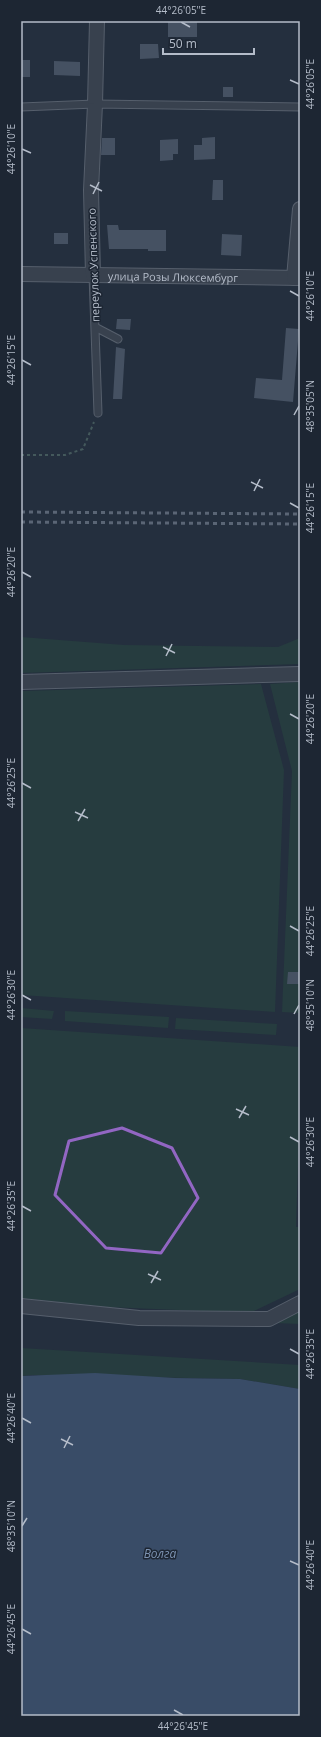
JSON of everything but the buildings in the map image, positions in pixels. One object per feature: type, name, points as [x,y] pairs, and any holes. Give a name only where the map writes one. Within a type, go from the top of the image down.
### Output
[{"type":"street","name":"переулок Успенского","points":[[93,275],[91,190],[96,104],[97,21]]},
{"type":"street","points":[[297,278],[300,208]]},
{"type":"street","name":"улица Розы Люксембург","points":[[21,274],[297,278]]},
{"type":"street","points":[[21,682],[300,674]]},
{"type":"street","points":[[21,1306],[139,1318],[269,1319],[300,1303]]},
{"type":"lane","points":[[21,108],[96,104],[300,107]]},
{"type":"lane","name":"переулок Успенского","points":[[93,275],[98,413]]},
{"type":"lane","points":[[95,327],[118,339]]},
{"type":"path","points":[[21,455],[65,455],[83,449],[98,413]]},
{"type":"highlighted area","points":[[122,1128],[172,1148],[198,1198],[161,1253],[106,1248],[55,1195],[69,1141]]},
{"type":"green space","points":[[21,637],[124,645],[278,647],[300,638],[300,664],[21,673]]},
{"type":"green space","points":[[300,682],[300,1013],[282,1012],[292,771],[270,684]]},
{"type":"green space","points":[[261,684],[284,770],[275,1012],[21,995],[21,691]]},
{"type":"green space","points":[[21,1008],[54,1011],[52,1019],[21,1017]]},
{"type":"green space","points":[[65,1011],[169,1017],[168,1028],[65,1021]]},
{"type":"green space","points":[[176,1018],[277,1024],[276,1035],[175,1029]]},
{"type":"green space","points":[[21,1028],[300,1047],[300,1106],[296,1227],[300,1227],[300,1289],[250,1313],[107,1307],[21,1298]]},
{"type":"green space","points":[[300,1310],[300,1324],[274,1323]]},
{"type":"green space","points":[[21,1348],[300,1365],[300,1389],[240,1379],[21,1376]]},
{"type":"water","name":"Волга","points":[[95,1373],[175,1378],[240,1379],[300,1389],[300,1716],[21,1716],[21,1376]]},
{"type":"railway","points":[[21,512],[300,514]]},
{"type":"railway","points":[[21,522],[300,524]]}]
